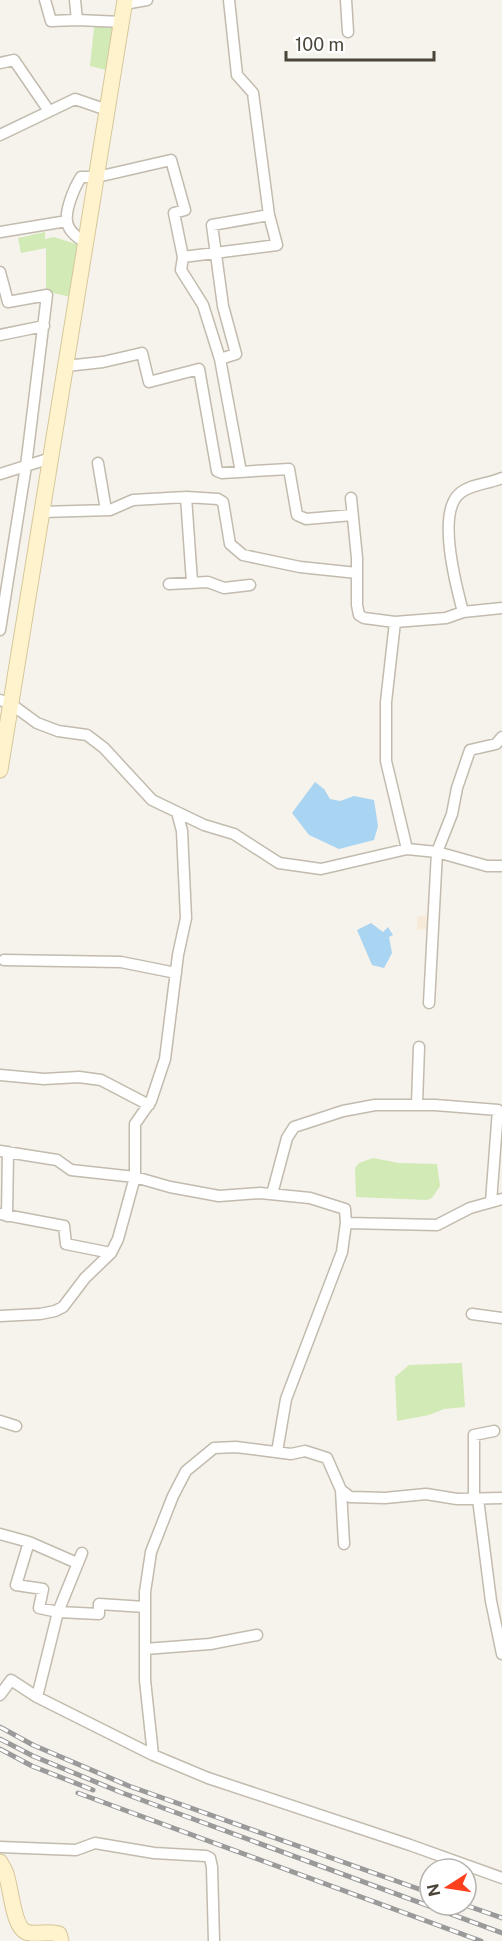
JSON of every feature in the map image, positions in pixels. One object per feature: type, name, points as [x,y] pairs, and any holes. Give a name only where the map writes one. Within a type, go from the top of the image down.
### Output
[{"type":"street","points":[[45,0],[51,21],[122,22]]},
{"type":"street","points":[[75,0],[77,20]]},
{"type":"street","points":[[0,770],[5,702],[42,512],[125,2],[147,0]]},
{"type":"street","points":[[183,257],[277,245],[269,216],[254,93],[237,75],[229,0]]},
{"type":"street","points":[[346,0],[348,32]]},
{"type":"street","points":[[0,63],[14,60],[49,111]]},
{"type":"street","points":[[0,135],[75,99],[107,110]]},
{"type":"street","points":[[86,243],[73,233],[67,221],[72,190],[81,177],[96,177],[171,160],[185,210],[174,213],[183,257],[181,270],[203,305],[220,359],[241,472]]},
{"type":"street","points":[[220,359],[236,354],[223,306],[213,225],[269,216]]},
{"type":"street","points":[[0,232],[67,221]]},
{"type":"street","points":[[0,272],[4,303],[47,295],[26,466],[0,630]]},
{"type":"street","points":[[0,335],[44,326]]},
{"type":"street","points":[[66,366],[104,362],[142,353],[149,382],[199,369],[217,471],[222,473],[289,469],[297,515],[306,519],[352,515]]},
{"type":"street","points":[[0,474],[51,458]]},
{"type":"street","points":[[98,463],[106,510]]},
{"type":"street","points":[[463,612],[449,539],[451,507],[460,492],[502,478]]},
{"type":"street","points":[[42,512],[106,510],[133,501],[186,497],[218,499],[223,502],[230,544],[243,555],[300,567],[357,573]]},
{"type":"street","points":[[186,497],[192,582]]},
{"type":"street","points":[[351,498],[359,615],[364,618],[395,622],[436,619],[463,612],[502,608]]},
{"type":"street","points":[[168,584],[208,582],[224,588],[250,585]]},
{"type":"street","points":[[395,622],[386,702],[386,761],[407,849]]},
{"type":"street","points":[[5,702],[37,723],[58,731],[87,735],[104,748],[152,800],[204,825],[234,834],[279,863],[321,869],[407,849],[436,852],[487,866],[502,866]]},
{"type":"street","points":[[429,1003],[436,852],[452,814],[457,788],[470,750],[496,744],[502,736]]},
{"type":"street","points":[[0,1316],[40,1314],[63,1307],[85,1278],[111,1252],[118,1239],[135,1177],[135,1125],[149,1104],[165,1059],[186,918],[182,831],[177,812]]},
{"type":"street","points":[[4,960],[121,962],[176,973]]},
{"type":"street","points":[[417,1104],[419,1047]]},
{"type":"street","points":[[0,1075],[44,1079],[79,1077],[100,1080],[149,1104]]},
{"type":"street","points":[[272,1194],[287,1138],[294,1127],[343,1111],[375,1105],[417,1104],[498,1110],[497,1200],[470,1208],[437,1225],[346,1223]]},
{"type":"street","points":[[111,1252],[66,1244],[64,1226],[3,1215],[4,1152],[57,1160],[71,1170],[135,1177],[170,1187],[219,1196],[272,1194],[310,1198],[345,1209],[346,1223],[342,1252],[286,1399],[277,1452]]},
{"type":"street","points":[[472,1314],[502,1318]]},
{"type":"street","points":[[0,1421],[16,1426]]},
{"type":"street","points":[[494,1431],[474,1434],[476,1499],[491,1601],[502,1654]]},
{"type":"street","points":[[153,1755],[145,1680],[145,1592],[151,1552],[173,1496],[186,1471],[214,1448],[236,1447],[291,1454],[305,1451],[327,1458],[341,1490],[344,1544]]},
{"type":"street","points":[[341,1490],[350,1497],[385,1498],[426,1494],[476,1499],[502,1498]]},
{"type":"street","points":[[0,1534],[79,1558],[58,1612],[37,1697]]},
{"type":"street","points":[[29,1542],[16,1585],[43,1589],[39,1608],[58,1612],[99,1614],[99,1604],[145,1607]]},
{"type":"street","points":[[145,1649],[210,1644],[257,1635]]},
{"type":"street","points":[[0,1695],[10,1680],[37,1697],[153,1755],[208,1778],[502,1878]]},
{"type":"street","points":[[0,1847],[76,1850],[95,1843],[154,1853],[206,1856],[210,1858],[212,1867],[214,1941]]},
{"type":"street","points":[[0,1862],[6,1874],[17,1922],[21,1929],[27,1933],[53,1932],[59,1934],[61,1941]]},
{"type":"shaded area","points":[[429,915],[429,929],[417,930],[417,917]]},
{"type":"green space","points":[[95,18],[117,22],[110,71],[90,66]]},
{"type":"green space","points":[[45,232],[45,239],[54,237],[82,246],[70,297],[46,291],[46,248],[21,253],[18,238]]},
{"type":"green space","points":[[373,1158],[399,1163],[437,1164],[440,1186],[432,1198],[427,1200],[356,1197],[355,1168],[359,1163]]},
{"type":"green space","points":[[462,1363],[465,1407],[444,1409],[429,1415],[397,1421],[395,1377],[409,1365]]},
{"type":"water","points":[[315,782],[324,789],[330,799],[340,801],[354,796],[374,800],[378,826],[374,840],[339,849],[309,835],[292,813]]},
{"type":"water","points":[[371,923],[383,932],[388,927],[393,935],[389,937],[392,953],[384,968],[372,965],[357,930]]},
{"type":"railway","points":[[0,1727],[33,1745],[129,1786],[418,1889]]},
{"type":"railway","points":[[0,1739],[33,1756],[120,1792],[502,1933]]},
{"type":"railway","points":[[0,1749],[32,1766],[93,1790]]},
{"type":"railway","points":[[78,1793],[481,1941]]},
{"type":"railway","points":[[478,1910],[502,1918]]}]
